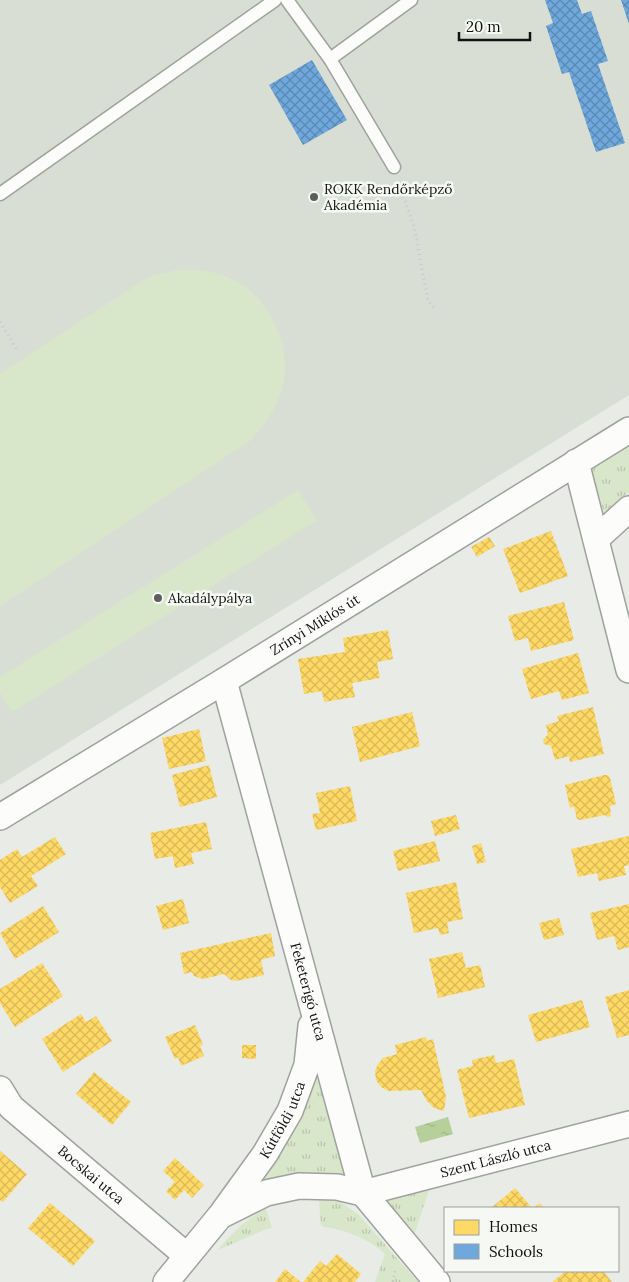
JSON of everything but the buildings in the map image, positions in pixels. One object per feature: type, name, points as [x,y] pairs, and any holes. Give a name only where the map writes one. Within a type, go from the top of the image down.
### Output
[{"type":"street","name":"Zrínyi Miklós út","points":[[0,817],[224,681],[629,430]]},
{"type":"street","points":[[576,462],[629,670]]},
{"type":"street","points":[[596,540],[629,509]]},
{"type":"street","name":"Feketerigó utca","points":[[224,681],[363,1193],[437,1282]]},
{"type":"street","name":"Kútföldi utca","points":[[166,1282],[220,1216],[265,1154],[290,1112],[307,1065],[313,1011]]},
{"type":"street","name":"Bocskai utca","points":[[0,1089],[11,1106],[187,1256]]},
{"type":"street","name":"Szent László utca","points":[[363,1193],[629,1124]]},
{"type":"street","name":"Kútföldi utca","points":[[220,1216],[266,1193],[300,1186],[337,1187],[363,1193]]},
{"type":"lane","points":[[0,194],[275,0]]},
{"type":"lane","points":[[287,0],[330,59],[394,167]]},
{"type":"lane","points":[[330,59],[411,0]]},
{"type":"path","points":[[394,167],[414,227],[428,300],[435,309]]},
{"type":"path","points":[[0,322],[18,351]]},
{"type":"shaded area","name":"ROKK Rendőrképző Akadémia","points":[[0,0],[629,0],[629,395],[0,785]]},
{"type":"green space","points":[[177,270],[197,270],[224,275],[245,287],[258,298],[268,312],[277,328],[285,361],[284,378],[280,395],[274,408],[251,440],[0,606],[0,374],[148,277]]},
{"type":"green space","points":[[629,438],[629,492],[604,513],[588,462]]},
{"type":"green space","name":"Akadálypálya","points":[[298,490],[317,520],[12,712],[0,693],[0,677]]},
{"type":"green space","points":[[316,1079],[322,1083],[347,1174],[334,1177],[305,1173],[274,1180],[261,1178],[310,1081]]},
{"type":"green space","points":[[431,1184],[414,1235],[388,1204],[391,1196]]},
{"type":"green space","points":[[319,1200],[340,1202],[358,1214],[418,1282],[375,1282],[385,1254],[355,1235],[321,1226]]},
{"type":"green space","points":[[266,1209],[272,1228],[218,1250],[240,1227]]},
{"type":"water","points":[[448,1117],[453,1134],[420,1143],[415,1127]]},
{"type":"place","name":"ROKK Rendőrképző Akadémia","points":[[314,197]]},
{"type":"place","name":"Akadálypálya","points":[[158,598]]}]
